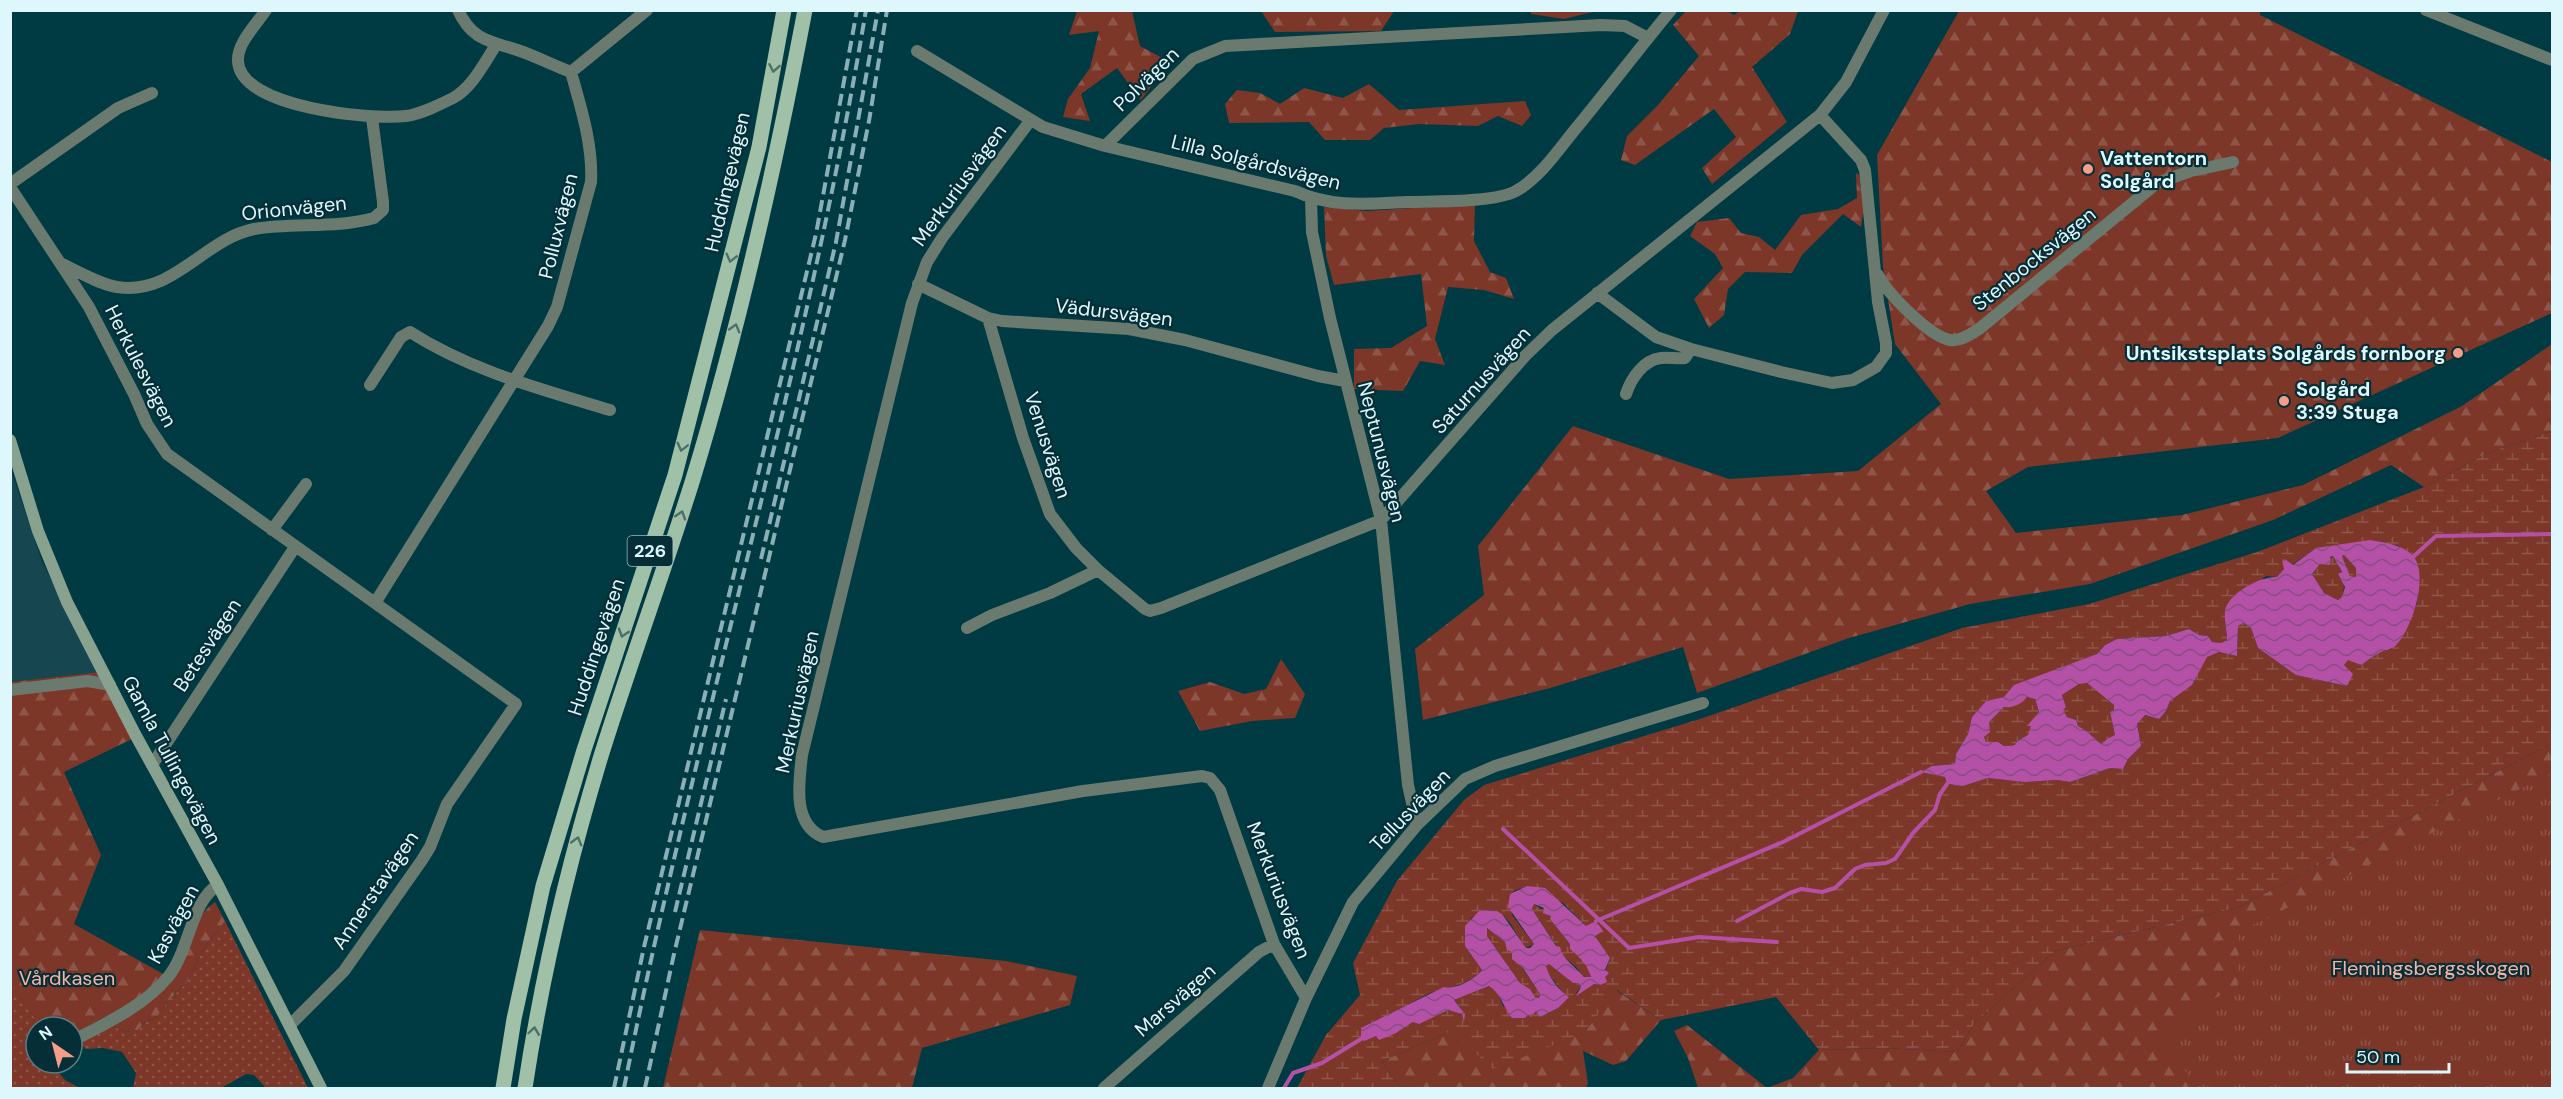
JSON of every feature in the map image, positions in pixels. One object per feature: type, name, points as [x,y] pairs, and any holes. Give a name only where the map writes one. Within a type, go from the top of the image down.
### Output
[{"type":"main road","name":"Huddingevägen","points":[[503,1089],[514,1019],[543,886],[584,750],[675,475],[759,147],[784,10]]},
{"type":"main road","name":"Huddingevägen","points":[[525,1089],[536,1018],[563,890],[602,755],[693,478],[736,326],[779,147],[805,10]]},
{"type":"street","points":[[266,10],[239,48],[238,64],[250,83],[286,100],[328,112],[372,118],[408,116],[454,98],[464,91],[496,45]]},
{"type":"street","points":[[458,10],[468,28],[496,45],[521,51],[571,72],[647,10]]},
{"type":"street","name":"Lilla Solgårdsvägen","points":[[917,51],[1030,121],[1105,146],[1294,191],[1332,203],[1362,204],[1491,197],[1515,192],[1529,182],[1561,147],[1671,10]]},
{"type":"street","name":"Saturnusvägen","points":[[1142,607],[1150,611],[1161,608],[1381,520],[1525,356],[1552,330],[1820,115],[1846,82],[1884,10]]},
{"type":"street","points":[[2426,10],[2553,60]]},
{"type":"street","name":"Polvägen","points":[[1105,146],[1193,59],[1225,46],[1601,25],[1625,26],[1648,38]]},
{"type":"street","name":"Polluxvägen","points":[[375,603],[515,381],[557,307],[588,200],[592,169],[585,124],[571,72]]},
{"type":"street","points":[[10,186],[118,108],[152,93]]},
{"type":"street","name":"Stenbocksvägen","points":[[1597,293],[1656,338],[1691,349],[1832,382],[1853,380],[1876,367],[1886,353],[1886,343],[1878,302],[1865,170],[1861,160],[1820,115]]},
{"type":"street","name":"Orionvägen","points":[[61,263],[110,286],[120,288],[142,286],[168,279],[234,235],[255,229],[374,218],[383,210],[383,202],[372,118]]},
{"type":"street","name":"Merkuriusvägen","points":[[1030,121],[942,238],[927,262],[918,284],[802,755],[799,788],[806,825],[813,834],[823,837],[1083,790],[1202,776],[1210,778],[1220,790],[1274,944],[1306,998]]},
{"type":"street","name":"Stenbocksvägen","points":[[1876,271],[1885,287],[1900,304],[1934,333],[1951,341],[1960,340],[1979,329],[2157,183],[2191,171],[2233,162]]},
{"type":"street","name":"Herkulesvägen","points":[[10,186],[89,307],[158,443],[167,454],[516,704]]},
{"type":"street","name":"Neptunusvägen","points":[[1311,198],[1312,232],[1345,381],[1381,520],[1408,785],[1417,825]]},
{"type":"street","name":"Vädursvägen","points":[[918,284],[988,318],[1002,321],[1129,329],[1185,340],[1318,376],[1345,381]]},
{"type":"street","name":"Venusvägen","points":[[988,318],[1023,438],[1050,514],[1067,538],[1098,570],[1142,607]]},
{"type":"street","points":[[370,385],[401,337],[410,332],[452,357],[515,381],[610,410]]},
{"type":"street","points":[[1626,394],[1635,375],[1652,360],[1685,358],[1691,349]]},
{"type":"street","name":"Gamla Tullingevägen","points":[[10,440],[48,558],[67,602],[218,885],[321,1089]]},
{"type":"street","points":[[272,530],[306,483]]},
{"type":"street","name":"Betesvägen","points":[[152,765],[295,547]]},
{"type":"street","points":[[967,628],[1098,570]]},
{"type":"street","points":[[10,690],[88,681],[110,685]]},
{"type":"street","name":"Tellusvägen","points":[[1268,1089],[1306,998],[1353,902],[1417,825],[1465,779],[1480,771],[1703,703]]},
{"type":"street","name":"Annerstavägen","points":[[290,1025],[344,971],[422,860],[455,790],[516,704]]},
{"type":"street","name":"Kasvägen","points":[[84,1034],[120,1015],[168,977],[183,951],[206,895],[218,885]]},
{"type":"street","name":"Marsvägen","points":[[1104,1089],[1259,952],[1274,944]]},
{"type":"shaded area","points":[[10,467],[42,562],[99,672],[11,682]]},
{"type":"green space","points":[[1531,10],[1597,11],[1564,19],[1531,14]]},
{"type":"green space","points":[[1077,11],[1132,11],[1140,46],[1170,62],[1141,100],[1117,68],[1081,94],[1090,121],[1063,117],[1068,99],[1090,68],[1099,31],[1069,35]]},
{"type":"green space","points":[[1261,11],[1394,11],[1381,31],[1275,32]]},
{"type":"green space","points":[[1686,11],[1727,11],[1734,15],[1740,11],[1798,11],[1790,34],[1752,67],[1787,122],[1712,184],[1702,168],[1736,137],[1714,109],[1635,165],[1621,160],[1627,136],[1658,105],[1699,56],[1673,25]]},
{"type":"green space","points":[[1959,11],[2260,11],[2260,15],[2552,162],[2552,313],[2278,438],[2028,467],[1986,491],[2016,533],[2182,515],[2303,485],[2462,406],[2552,344],[2552,431],[2487,453],[2424,487],[2391,465],[2273,520],[2090,584],[1970,604],[1849,638],[1697,693],[1683,647],[1550,688],[1423,720],[1415,649],[1484,595],[1478,546],[1573,426],[1729,479],[1858,471],[1941,404],[1895,344],[1883,267],[1877,155]]},
{"type":"green space","points":[[1369,84],[1399,110],[1525,101],[1531,115],[1522,126],[1498,116],[1478,126],[1419,124],[1384,128],[1370,140],[1325,140],[1309,122],[1229,123],[1225,104],[1237,90],[1260,93],[1280,104],[1304,88],[1343,98]]},
{"type":"green space","points":[[1856,173],[1859,175],[1864,206],[1861,227],[1843,214],[1802,255],[1792,273],[1745,272],[1728,289],[1724,315],[1709,328],[1694,299],[1723,268],[1715,254],[1690,236],[1697,222],[1729,218],[1741,233],[1759,237],[1775,250],[1801,215],[1838,209],[1857,198]]},
{"type":"green space","points":[[1475,204],[1474,241],[1490,272],[1506,278],[1514,299],[1484,290],[1448,287],[1435,339],[1445,365],[1420,361],[1403,391],[1354,389],[1354,349],[1391,348],[1427,326],[1421,274],[1334,285],[1326,256],[1324,207],[1367,211]]},
{"type":"green space","points":[[2552,431],[2552,743],[2239,907],[2055,951],[1975,1023],[1957,1052],[1884,1048],[1819,1050],[1776,997],[1661,1020],[1617,990],[1584,1033],[1493,1069],[1451,1031],[1382,1061],[1396,1083],[1403,1088],[1297,1088],[1326,1035],[1360,995],[1353,963],[1397,881],[1464,800],[1484,785],[1703,718],[1962,628],[2089,604],[2257,552],[2424,487],[2487,453]],"holes":[[[2397,545],[2413,557],[2419,577],[2417,603],[2392,649],[2381,651],[2361,665],[2348,659],[2344,665],[2347,686],[2296,675],[2258,648],[2251,628],[2243,623],[2238,625],[2237,656],[2219,652],[2206,657],[2192,685],[2170,701],[2166,711],[2159,719],[2144,715],[2137,724],[2141,746],[2128,759],[2123,769],[2110,768],[2070,782],[2057,780],[2024,782],[1988,778],[1963,786],[1947,784],[1945,777],[1932,766],[1955,764],[1956,754],[1968,734],[1972,717],[1986,701],[2005,697],[2052,673],[2097,654],[2105,645],[2117,639],[2166,636],[2189,629],[2199,635],[2208,636],[2212,642],[2221,643],[2227,640],[2225,611],[2266,576],[2277,577],[2284,569],[2285,559],[2292,565],[2316,548]],[[1527,886],[1563,903],[1586,926],[1603,930],[1595,936],[1610,958],[1601,985],[1594,984],[1575,994],[1581,987],[1578,983],[1572,982],[1549,964],[1545,966],[1563,993],[1558,1008],[1540,1017],[1536,1011],[1526,1016],[1503,1006],[1497,991],[1489,986],[1454,1000],[1463,1014],[1448,1010],[1413,1022],[1396,1033],[1371,1036],[1369,1024],[1428,994],[1467,981],[1482,970],[1465,946],[1471,918],[1491,910],[1499,912],[1510,923],[1526,948],[1534,944],[1512,915],[1514,891]]]},
{"type":"green space","points":[[2344,555],[2356,568],[2356,578],[2350,576],[2342,556]]},
{"type":"green space","points":[[2333,556],[2343,580],[2342,597],[2338,600],[2324,593],[2312,574],[2320,564]]},
{"type":"green space","points":[[1281,659],[1305,694],[1295,718],[1252,721],[1200,731],[1178,691],[1210,682],[1244,694],[1266,689]]},
{"type":"green space","name":"Vårdkasen","points":[[99,672],[134,738],[64,772],[101,855],[74,924],[165,975],[131,1003],[84,1028],[84,1015],[32,1015],[11,982],[11,682]]},
{"type":"green space","points":[[2087,683],[2114,705],[2114,710],[2110,712],[2115,735],[2102,744],[2078,726],[2076,720],[2067,717],[2062,710],[2066,707],[2062,695],[2079,684]]},
{"type":"green space","points":[[2027,697],[2035,699],[2039,712],[2028,735],[2017,741],[2016,745],[2004,746],[1998,742],[1986,742],[1984,737],[1989,732],[1989,722],[2004,707]]},
{"type":"green space","name":"Flemingsbergsskogen","points":[[2552,743],[2552,1088],[1767,1088],[1793,1078],[1819,1050],[1884,1048],[1957,1052],[1975,1023],[2055,951],[2239,907]]},
{"type":"green space","name":"Flemingsbergsskogen","points":[[2552,773],[2552,1088],[2199,1088],[2162,1042],[2200,1006],[2238,986],[2239,930],[2264,920],[2393,852]]},
{"type":"green space","points":[[215,902],[225,921],[206,945],[186,983],[167,1002],[157,1017],[144,1023],[138,1030],[125,1032],[111,1025],[165,986],[198,919]]},
{"type":"green space","points":[[1534,904],[1541,909],[1544,908],[1551,917],[1550,919],[1570,944],[1570,949],[1586,965],[1591,978],[1584,977],[1563,956],[1532,909]]},
{"type":"green space","points":[[225,921],[308,1088],[266,1088],[254,1075],[246,1074],[221,1088],[133,1088],[136,1073],[122,1052],[84,1047],[84,1040],[111,1025],[125,1032],[138,1030],[144,1023],[157,1017],[167,1002],[186,983],[206,945]]},
{"type":"green space","points":[[1487,928],[1505,942],[1540,994],[1539,998],[1520,983],[1487,936]]},
{"type":"green space","points":[[700,930],[1006,961],[1077,976],[1070,1005],[922,1048],[912,1088],[663,1088]]},
{"type":"green space","points":[[11,981],[33,1015],[24,1015],[24,1075],[61,1075],[65,1080],[80,1088],[11,1088]]},
{"type":"green space","points":[[1616,990],[1661,1020],[1626,1061],[1613,1065],[1583,1051],[1588,1083],[1586,1088],[1403,1088],[1396,1083],[1382,1061],[1451,1031],[1584,1033]]},
{"type":"green space","points":[[1687,1025],[1767,1088],[1698,1088],[1688,1058],[1674,1031]]},
{"type":"water","points":[[2370,540],[2404,549],[2413,556],[2418,565],[2419,589],[2407,630],[2394,647],[2378,653],[2361,665],[2348,660],[2344,665],[2353,674],[2347,686],[2296,675],[2258,648],[2251,628],[2243,623],[2238,626],[2237,656],[2219,652],[2207,657],[2192,685],[2170,701],[2166,711],[2159,719],[2145,715],[2137,724],[2141,746],[2128,759],[2123,769],[2110,768],[2070,782],[2057,780],[2024,782],[1988,778],[1963,786],[1947,784],[1945,777],[1921,772],[1932,766],[1955,764],[1956,754],[1968,734],[1972,717],[1986,701],[2004,697],[2014,685],[2097,654],[2105,645],[2117,639],[2166,636],[2189,629],[2199,635],[2208,636],[2212,642],[2221,643],[2227,640],[2225,611],[2232,598],[2254,583],[2277,577],[2284,569],[2282,560],[2285,559],[2293,565],[2316,548]],"holes":[[[2344,555],[2356,568],[2356,577],[2350,576],[2342,556]],[[2333,556],[2342,572],[2338,574],[2345,587],[2342,597],[2338,600],[2324,593],[2312,574],[2320,564],[2329,565],[2330,557]],[[2087,683],[2114,705],[2114,710],[2110,712],[2115,735],[2102,744],[2078,726],[2076,720],[2067,717],[2063,710],[2066,707],[2062,695],[2079,684]],[[2027,697],[2035,699],[2039,712],[2027,726],[2031,726],[2028,735],[2017,741],[2015,745],[2004,746],[1998,742],[1986,742],[1984,737],[1990,732],[1989,722],[2004,707],[2020,704]]]},
{"type":"water","points":[[1527,886],[1545,888],[1586,926],[1596,921],[1603,931],[1595,936],[1610,958],[1605,970],[1609,973],[1605,977],[1607,982],[1601,985],[1594,984],[1576,996],[1581,987],[1578,983],[1573,983],[1549,964],[1546,966],[1552,979],[1569,997],[1558,1008],[1540,1017],[1536,1011],[1531,1017],[1528,1015],[1525,1018],[1512,1018],[1496,992],[1489,986],[1454,1000],[1465,1014],[1464,1022],[1462,1014],[1448,1010],[1419,1024],[1413,1022],[1379,1040],[1376,1036],[1364,1041],[1361,1039],[1361,1028],[1444,987],[1464,983],[1482,970],[1465,946],[1465,926],[1480,910],[1497,911],[1502,914],[1526,948],[1530,948],[1534,944],[1508,907],[1510,894]],"holes":[[[1534,904],[1544,908],[1543,913],[1551,916],[1550,919],[1570,944],[1570,949],[1585,964],[1591,977],[1584,977],[1566,959],[1532,909]],[[1487,928],[1505,942],[1507,950],[1512,952],[1512,959],[1523,968],[1540,994],[1539,998],[1520,983],[1487,936]]]},
{"type":"waterway","points":[[2413,557],[2436,536],[2552,534]]},
{"type":"waterway","points":[[1596,921],[1783,842],[1921,772]]},
{"type":"waterway","points":[[1737,921],[1790,893],[1801,889],[1822,892],[1835,888],[1855,869],[1895,859],[1913,833],[1935,810],[1940,794],[1947,784]]},
{"type":"waterway","points":[[1503,829],[1629,948],[1699,937],[1777,942]]},
{"type":"waterway","points":[[1284,1088],[1293,1073],[1322,1063],[1361,1039]]},
{"type":"railway","points":[[614,1088],[644,947],[816,234],[857,10]]},
{"type":"railway","points":[[624,1088],[684,819],[813,282],[866,10]]},
{"type":"railway","points":[[761,559],[836,242],[878,10]]},
{"type":"railway","points":[[645,1088],[674,954],[845,240],[869,121],[887,10]]},
{"type":"railway","points":[[675,912],[726,699]]},
{"type":"place","name":"Vattentorn Solgård","points":[[2088,169]]},
{"type":"place","name":"Untsikstsplats Solgårds fornborg","points":[[2458,353]]},
{"type":"place","name":"Solgård 3:39 Stuga","points":[[2284,401]]}]
